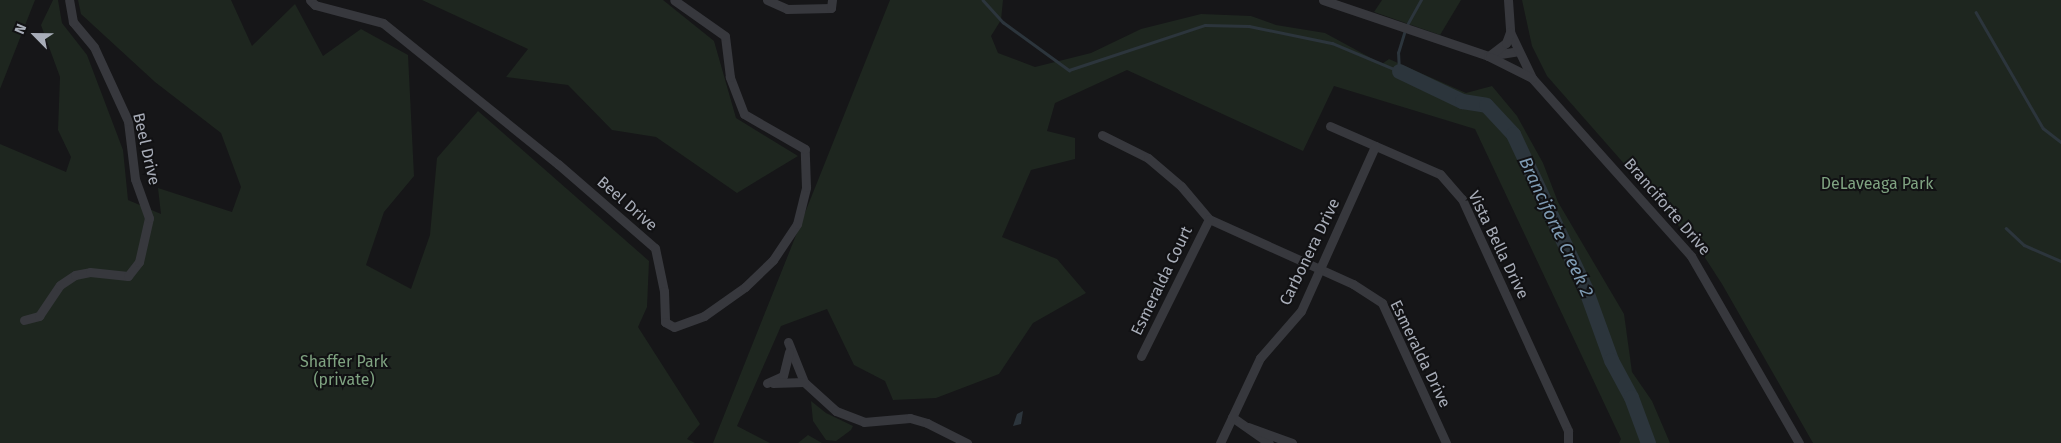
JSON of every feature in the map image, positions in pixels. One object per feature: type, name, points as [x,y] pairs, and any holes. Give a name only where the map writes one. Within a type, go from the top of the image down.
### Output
[{"type":"street","name":"Beel Drive","points":[[24,320],[39,316],[60,285],[74,275],[90,272],[128,276],[139,262],[149,218],[135,179],[128,121],[94,46],[73,22],[69,0]]},
{"type":"street","name":"Beel Drive","points":[[310,0],[315,5],[383,23],[558,164],[655,248],[664,291],[665,322],[674,327],[704,316],[745,287],[774,260],[797,224],[806,187],[805,149],[744,114],[730,77],[725,36],[674,0]]},
{"type":"street","points":[[767,0],[787,9],[831,8],[832,0]]},
{"type":"street","points":[[1323,0],[1442,43],[1488,56],[1532,78]]},
{"type":"street","name":"Branciforte Drive","points":[[1508,0],[1510,32],[1532,78],[1691,256],[1798,443]]},
{"type":"street","points":[[1488,56],[1499,51],[1510,32]]},
{"type":"street","points":[[1488,56],[1518,51]]},
{"type":"street","name":"Vista Bella Drive","points":[[1330,126],[1440,174],[1462,199],[1568,431],[1568,443]]},
{"type":"street","name":"Esmeralda Drive","points":[[1102,135],[1148,158],[1182,186],[1209,219],[1353,284],[1382,303],[1446,443]]},
{"type":"street","name":"Carbonera Drive","points":[[1220,443],[1260,358],[1301,311],[1322,270],[1375,146]]},
{"type":"street","name":"Esmeralda Court","points":[[1141,356],[1209,219]]},
{"type":"street","points":[[804,382],[767,383],[782,376],[789,359],[788,342],[804,382],[836,411],[864,422],[910,418],[927,423],[967,443]]},
{"type":"street","points":[[1232,417],[1269,443]]},
{"type":"street","points":[[1248,427],[1292,443]]},
{"type":"green space","points":[[0,0],[35,0],[0,89]]},
{"type":"green space","name":"Shaffer Park (private)","points":[[53,0],[58,0],[62,23],[87,55],[123,150],[128,200],[161,214],[158,188],[232,212],[241,187],[221,133],[155,82],[81,14],[78,0],[231,0],[252,46],[295,4],[323,56],[361,29],[408,55],[414,176],[384,212],[366,265],[411,289],[430,235],[437,158],[478,111],[649,261],[647,307],[638,327],[700,424],[687,439],[695,443],[0,443],[0,144],[66,172],[71,157],[58,130],[60,77],[41,25]]},
{"type":"green space","points":[[422,0],[663,0],[714,41],[736,118],[798,156],[737,193],[656,137],[612,130],[568,85],[506,77],[528,49]]},
{"type":"green space","points":[[890,0],[1003,0],[1001,20],[991,36],[998,53],[1035,67],[1091,53],[1141,29],[1201,14],[1251,16],[1276,25],[1325,33],[1382,64],[1389,59],[1466,93],[1492,86],[1517,116],[1543,163],[1558,202],[1624,314],[1632,372],[1652,401],[1670,443],[1619,443],[1621,439],[1475,129],[1334,86],[1303,151],[1127,70],[1055,103],[1047,131],[1075,138],[1075,159],[1031,170],[1002,237],[1057,259],[1086,293],[1033,323],[999,374],[936,398],[893,400],[885,381],[854,365],[827,309],[781,326],[737,426],[770,443],[713,443]]},
{"type":"green space","points":[[1382,0],[1461,0],[1440,35],[1374,12]]},
{"type":"green space","name":"DeLaveaga Park","points":[[1522,0],[2061,0],[2061,443],[1813,443],[1722,284],[1700,250],[1547,76],[1532,46]]},
{"type":"green space","points":[[811,401],[826,413],[853,426],[851,430],[836,441],[826,440],[813,421]]},
{"type":"green space","points":[[808,435],[822,443],[798,443]]},
{"type":"shaded area","points":[[1023,411],[1021,424],[1013,426],[1017,414]]},
{"type":"waterway","points":[[983,0],[1003,22],[1069,70],[1205,25],[1249,26],[1332,43],[1399,71],[1398,53],[1405,30]]},
{"type":"waterway","points":[[1407,25],[1421,0]]},
{"type":"waterway","points":[[1976,12],[2043,128],[2061,142]]},
{"type":"waterway","name":"Branciforte Creek 2","points":[[1399,71],[1462,101],[1486,105],[1513,134],[1585,288],[1611,360],[1631,397],[1648,443]]},
{"type":"waterway","points":[[2006,228],[2024,245],[2061,261]]}]
